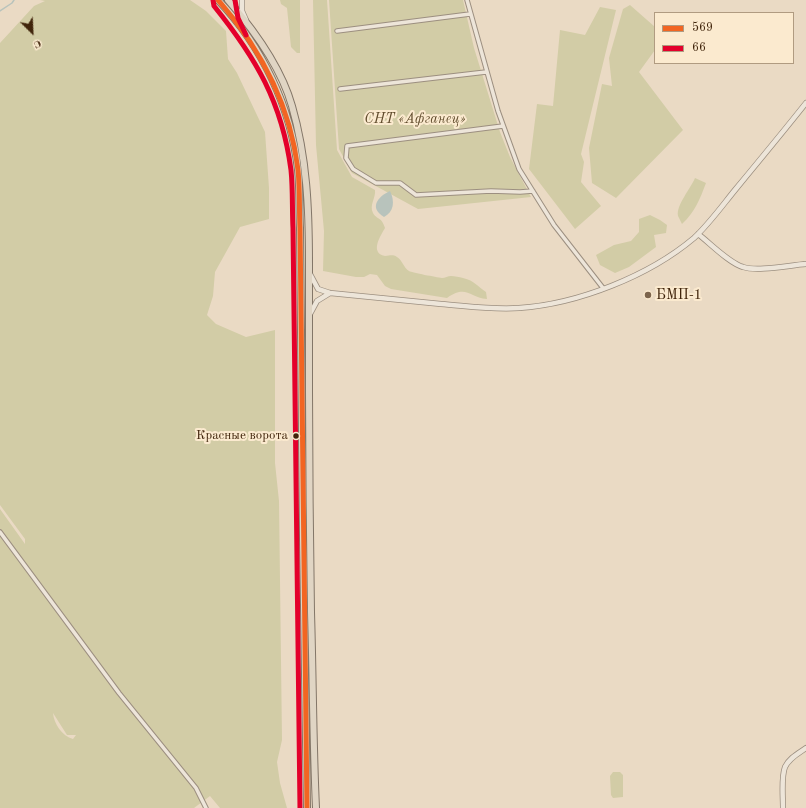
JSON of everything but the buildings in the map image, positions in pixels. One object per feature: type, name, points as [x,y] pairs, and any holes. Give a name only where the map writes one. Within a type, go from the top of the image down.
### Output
[{"type":"highway","points":[[228,0],[262,44],[285,86],[294,114],[304,161],[307,185],[311,590],[316,808]]},
{"type":"highway","points":[[220,1],[253,45],[268,70],[287,118],[294,143],[298,171],[307,808]]},
{"type":"street","points":[[220,1],[228,0]]},
{"type":"street","points":[[242,0],[242,11],[247,23]]},
{"type":"street","points":[[467,0],[486,72],[503,126],[519,169],[554,225],[603,288]]},
{"type":"street","points":[[337,31],[470,14]]},
{"type":"street","points":[[340,89],[486,72]]},
{"type":"street","points":[[309,273],[318,289],[330,293],[488,308],[508,308],[555,303],[603,288],[636,275],[656,265],[698,234],[806,103]]},
{"type":"street","points":[[503,126],[348,146],[346,158],[353,169],[376,183],[400,183],[416,195],[491,191],[533,191]]},
{"type":"street","points":[[698,234],[734,262],[744,267],[754,269],[806,264]]},
{"type":"street","points":[[309,316],[317,301],[330,293]]},
{"type":"street","points":[[0,532],[118,693],[196,788],[206,808]]},
{"type":"street","points":[[783,808],[783,777],[785,767],[795,755],[806,748]]},
{"type":"green space","points":[[40,0],[190,0],[206,11],[226,31],[228,59],[237,73],[265,132],[269,188],[269,219],[240,227],[215,272],[213,296],[207,315],[216,324],[246,337],[275,330],[275,463],[279,501],[282,740],[277,762],[280,783],[287,808],[220,808],[210,796],[194,808],[0,808],[0,509],[25,544],[25,539],[0,505],[0,43],[34,6],[45,1]],"holes":[[[53,713],[67,735],[76,735],[73,739],[65,735],[57,725]]]},
{"type":"green space","points":[[280,0],[300,0],[300,53],[297,53],[291,47],[287,8],[281,4]]},
{"type":"green space","points":[[313,0],[327,0],[337,150],[352,177],[375,190],[372,210],[374,215],[382,222],[385,228],[378,244],[378,251],[380,254],[385,256],[392,255],[397,257],[411,272],[442,278],[456,276],[470,281],[486,292],[487,299],[464,292],[459,292],[447,298],[391,289],[385,286],[377,275],[370,274],[364,277],[356,277],[323,271],[324,231],[316,145]]},
{"type":"green space","name":"СНТ «Афганец»","points":[[329,0],[463,0],[474,48],[500,132],[510,157],[531,197],[418,209],[352,173],[339,149]]},
{"type":"green space","points":[[630,5],[654,26],[654,51],[639,72],[683,130],[616,198],[592,183],[589,148],[602,84],[612,86],[609,58],[623,9]]},
{"type":"green space","points":[[600,7],[616,10],[581,154],[584,162],[581,182],[601,206],[575,229],[529,169],[537,104],[553,106],[560,30],[585,35]]},
{"type":"green space","points":[[695,178],[706,183],[694,210],[682,224],[678,216],[679,207]]},
{"type":"green space","points":[[650,215],[667,225],[666,233],[654,235],[656,247],[629,267],[615,273],[600,265],[596,255],[614,245],[631,241],[639,232],[639,219]]},
{"type":"green space","points":[[613,772],[620,772],[623,775],[623,797],[613,798],[611,795],[610,776]]},
{"type":"shaded area","points":[[390,191],[393,199],[393,206],[390,212],[384,217],[379,214],[376,203],[381,196]]},
{"type":"waterway","points":[[0,11],[14,0]]},
{"type":"transit line","name":"66","points":[[213,0],[214,6],[242,44],[265,82],[281,123],[291,170],[300,808]]},
{"type":"transit line","name":"569","points":[[218,0],[248,38],[281,100],[294,146],[298,170],[307,808]]},
{"type":"transit line","name":"66","points":[[235,0],[238,18],[246,35]]},
{"type":"place","name":"БМП-1","points":[[648,295]]},
{"type":"place","name":"Красные ворота","points":[[296,436]]}]
